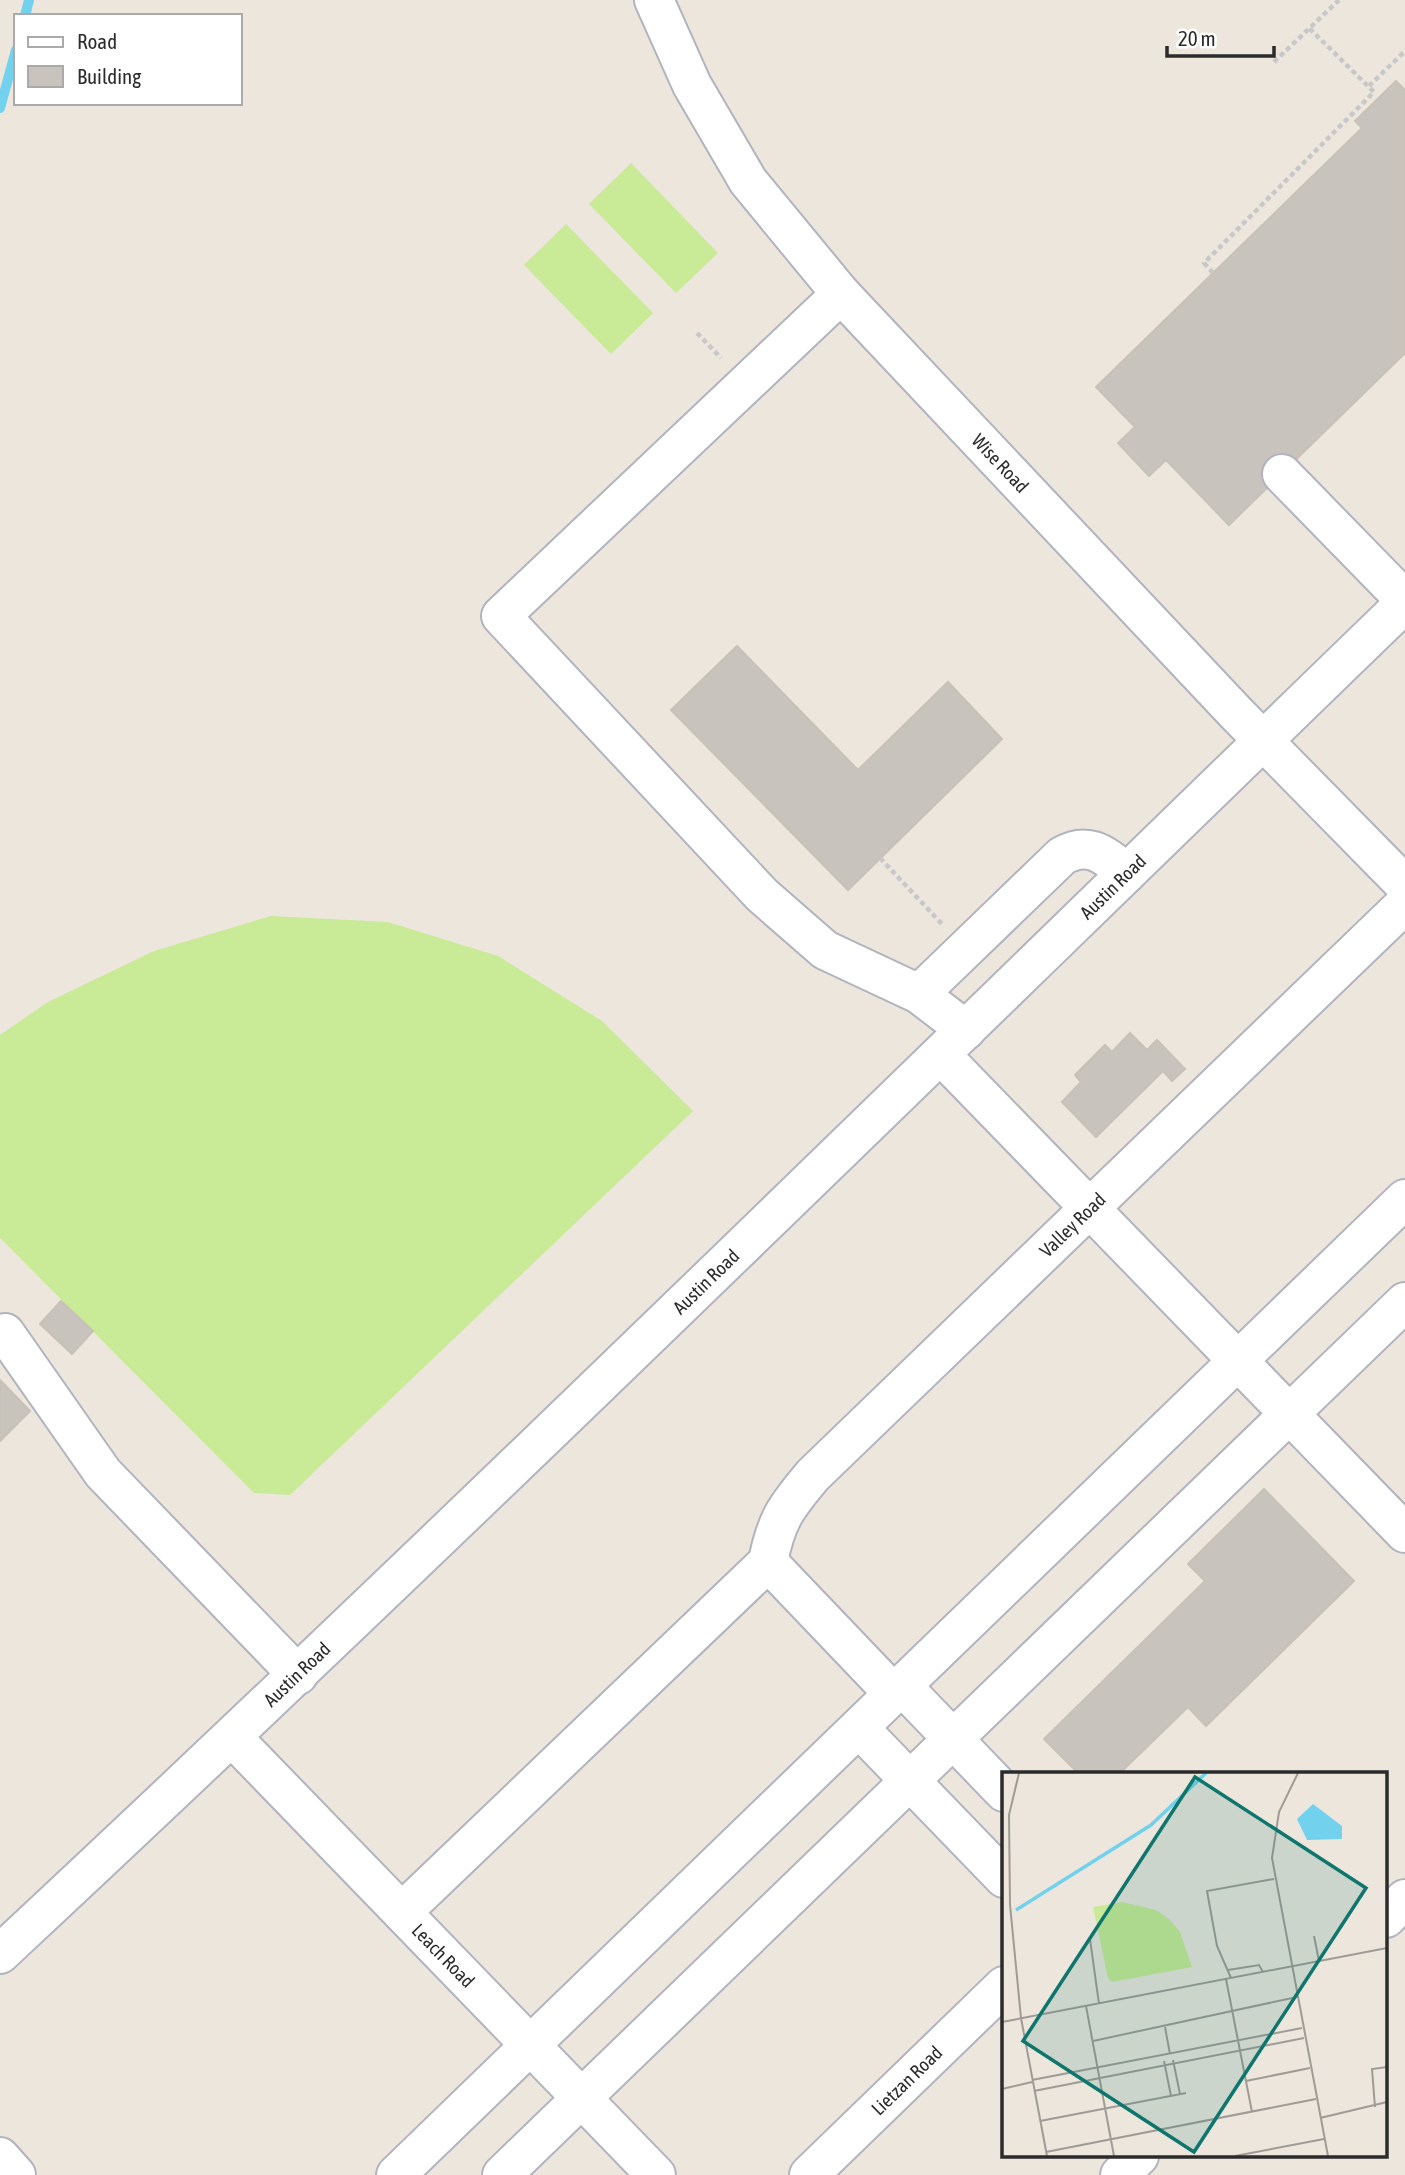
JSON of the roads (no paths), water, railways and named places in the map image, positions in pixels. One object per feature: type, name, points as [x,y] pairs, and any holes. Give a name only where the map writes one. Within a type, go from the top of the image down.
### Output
[{"type":"street","name":"Wise Road","points":[[653,0],[692,85],[748,181],[841,294],[1263,740],[1405,885]]},
{"type":"street","points":[[841,294],[501,616],[762,894],[825,950],[919,994],[954,1043],[1091,1209],[1405,1532]]},
{"type":"street","points":[[1282,474],[1405,601]]},
{"type":"street","name":"Austin Road","points":[[0,1954],[298,1675],[954,1043],[1405,601]]},
{"type":"street","points":[[919,994],[1062,856],[1075,849],[1096,849],[1127,873]]},
{"type":"street","name":"Valley Road","points":[[768,1562],[774,1530],[788,1503],[813,1475],[1405,904]]},
{"type":"street","points":[[396,2175],[1405,1199]]},
{"type":"street","points":[[502,2175],[1405,1301]]},
{"type":"street","points":[[5,1333],[103,1473],[298,1675]]},
{"type":"street","points":[[402,1912],[768,1562],[898,1690],[953,1739],[1002,1790]]},
{"type":"street","points":[[859,1728],[1002,1876]]},
{"type":"street","name":"Leach Road","points":[[232,1738],[656,2175]]},
{"type":"street","points":[[1388,1916],[1405,1899]]},
{"type":"street","name":"Lietzan Road","points":[[809,2175],[1002,1988]]},
{"type":"street","points":[[0,2158],[16,2175]]},
{"type":"street","points":[[1120,2175],[1137,2158]]},
{"type":"waterway","points":[[26,14],[29,0]]},
{"type":"waterway","points":[[0,108],[14,57]]}]
